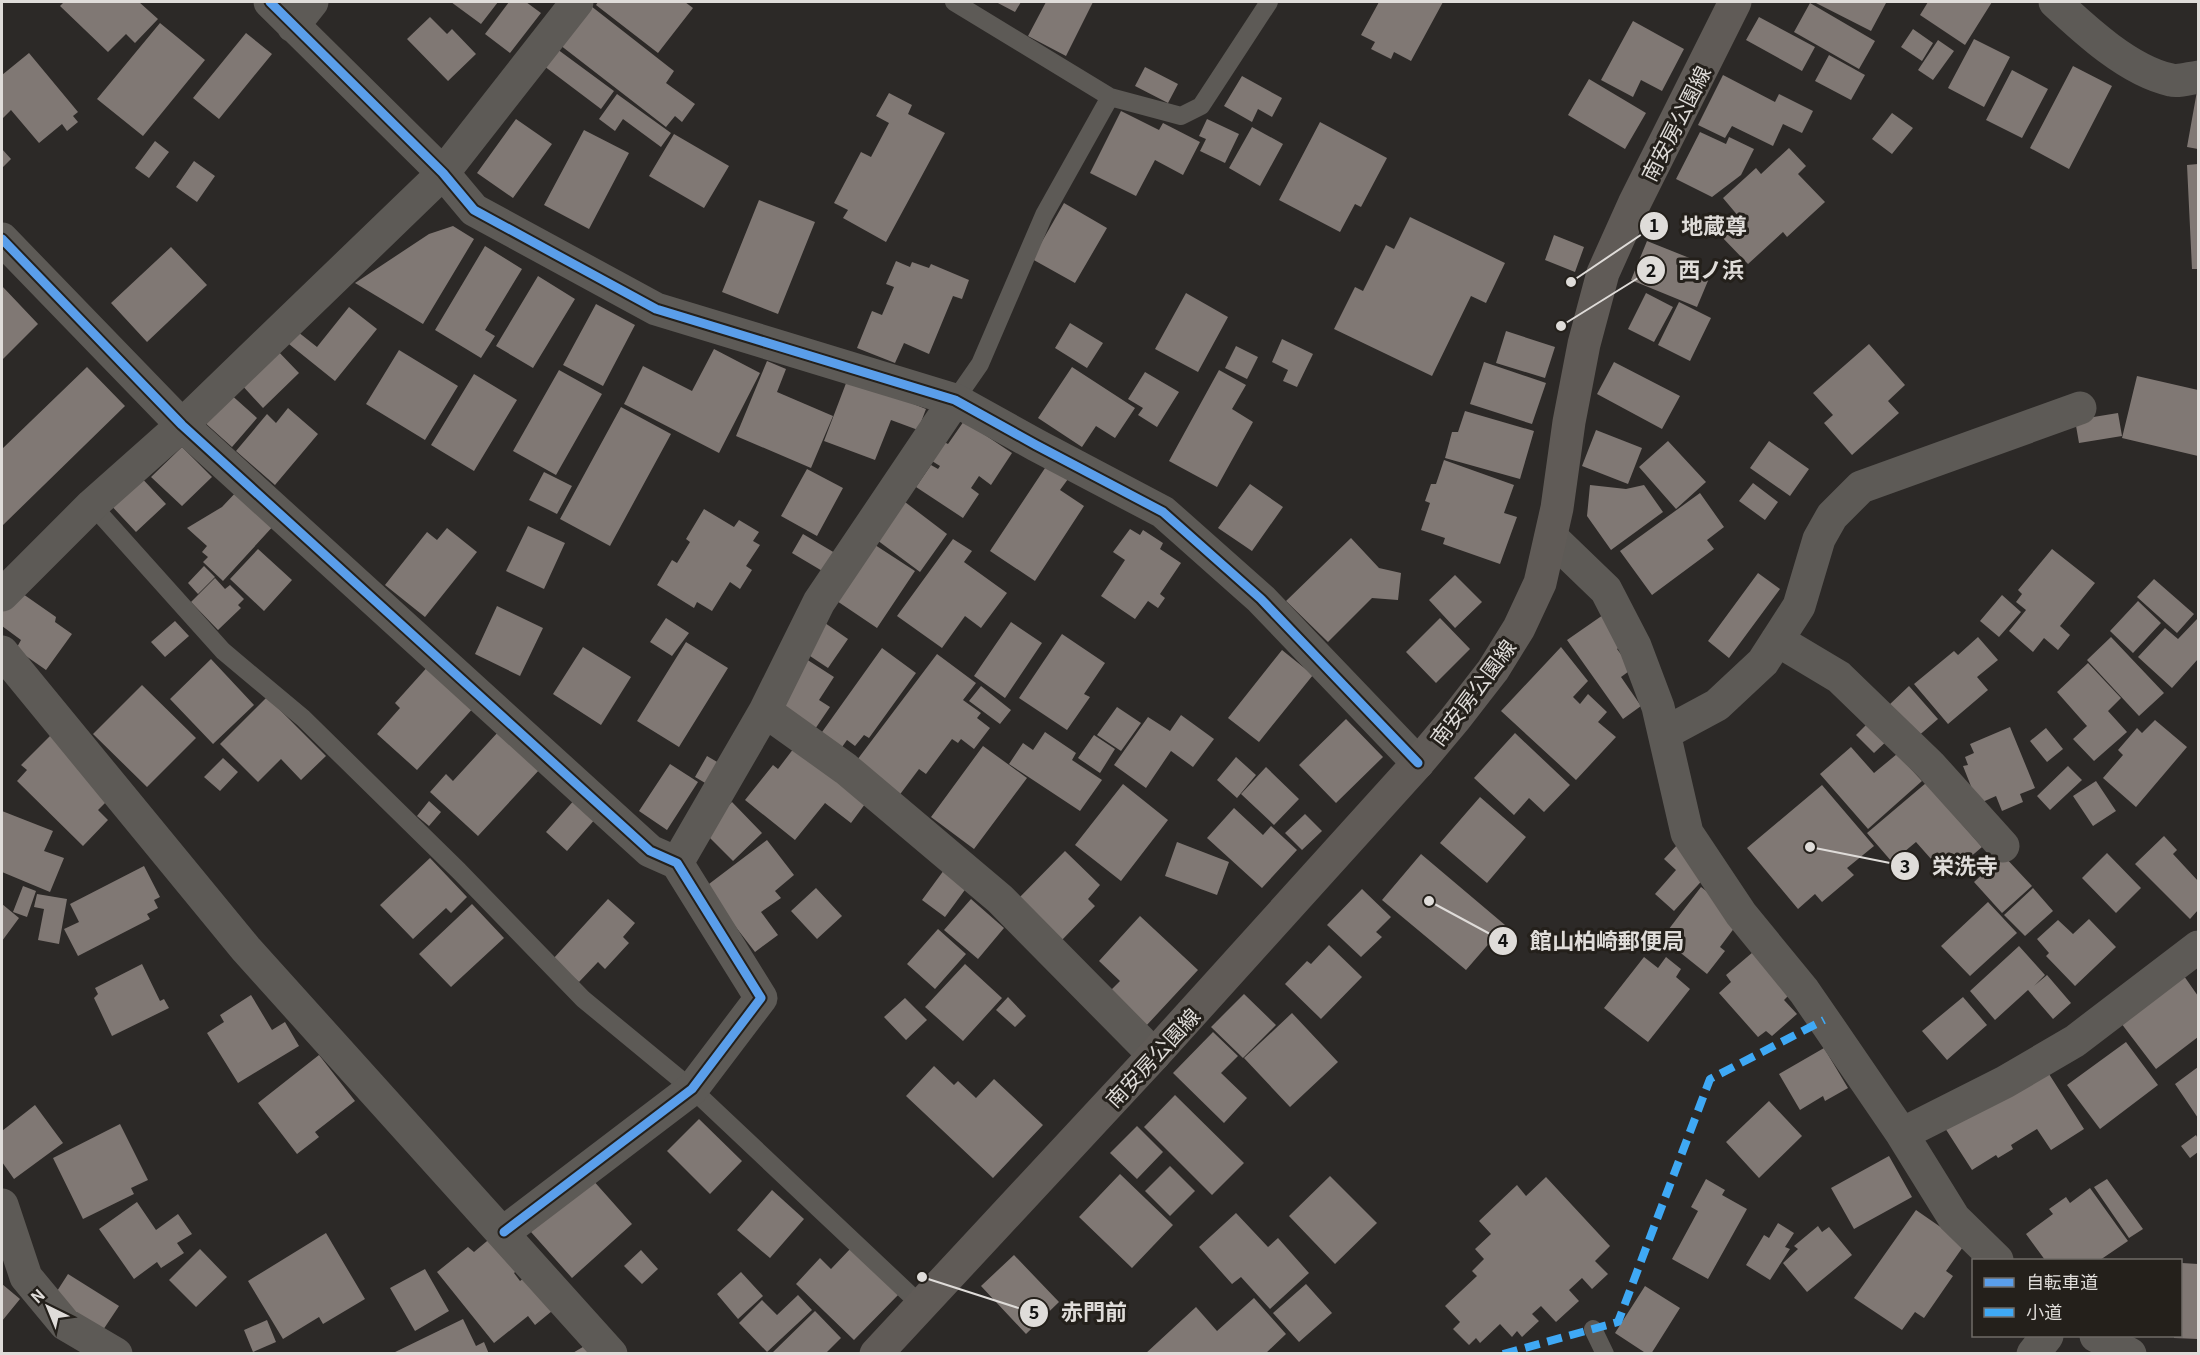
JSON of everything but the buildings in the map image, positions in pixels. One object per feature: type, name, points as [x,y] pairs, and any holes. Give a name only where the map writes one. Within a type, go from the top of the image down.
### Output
[{"type":"main road","name":"南安房公園線","points":[[876,1353],[1155,1055],[1418,764],[1487,678],[1519,628],[1540,582],[1551,537],[1582,356],[1603,273],[1634,204],[1736,2]]},
{"type":"street","points":[[270,2],[302,14],[474,210],[656,309],[955,400],[1163,512],[1261,599],[1418,764]]},
{"type":"street","points":[[2,595],[92,505],[182,425],[443,173],[577,2]]},
{"type":"street","points":[[2055,2],[2110,49],[2133,64],[2172,80],[2199,77]]},
{"type":"street","points":[[2,239],[182,425],[650,851],[677,863],[761,998],[692,1089],[504,1232]]},
{"type":"street","points":[[677,863],[765,711],[819,602],[955,400]]},
{"type":"street","points":[[1665,733],[1717,705],[1763,662],[1799,606],[1819,539],[1832,516],[1860,486],[2080,408]]},
{"type":"street","points":[[1551,537],[1606,590],[1635,646],[1658,706],[1687,833],[1741,914],[1804,991],[1902,1134],[1954,1218],[1996,1259]]},
{"type":"street","points":[[1777,640],[1839,677],[1929,765],[2003,846]]},
{"type":"street","points":[[2,652],[246,949],[611,1353]]},
{"type":"street","points":[[765,711],[846,769],[1000,899],[1155,1055]]},
{"type":"street","points":[[1902,1134],[2005,1082],[2075,1041],[2199,947]]},
{"type":"street","points":[[2,1204],[26,1277],[65,1324],[116,1353]]},
{"type":"street","points":[[2033,1353],[2045,1337]]},
{"type":"street","points":[[2100,1337],[2130,1353]]},
{"type":"lane","points":[[954,2],[1110,97],[1181,116],[1201,106],[1269,2]]},
{"type":"lane","points":[[955,400],[980,364],[1044,215],[1110,97]]},
{"type":"lane","points":[[92,505],[223,651],[311,726],[459,871],[583,999],[692,1089],[921,1305]]},
{"type":"lane","points":[[1593,1329],[1605,1353]]},
{"type":"marked path","points":[[1503,1354],[1618,1322],[1710,1079],[1824,1020]]},
{"type":"cycle path","points":[[270,2],[443,173],[474,210],[656,309],[955,400],[1163,512],[1261,599],[1418,763]]},
{"type":"cycle path","points":[[2,239],[182,425],[650,851],[677,863],[761,998],[692,1089],[504,1232]]},
{"type":"place","name":"地蔵尊","points":[[1571,282]]},
{"type":"place","name":"西ノ浜","points":[[1561,326]]},
{"type":"place","name":"栄洗寺","points":[[1810,847]]},
{"type":"place","name":"館山柏崎郵便局","points":[[1429,901]]},
{"type":"place","name":"赤門前","points":[[922,1277]]}]
